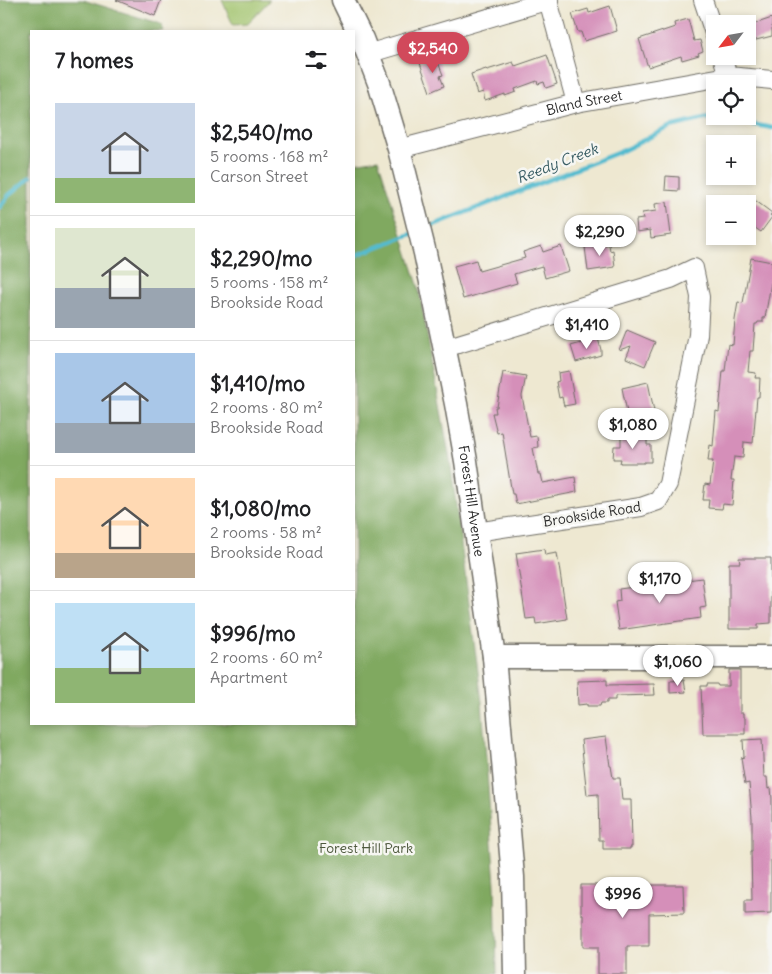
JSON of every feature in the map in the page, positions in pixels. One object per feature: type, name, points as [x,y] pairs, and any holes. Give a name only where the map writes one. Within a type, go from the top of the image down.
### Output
[{"type":"main road","name":"Forest Hill Avenue","points":[[343,0],[379,83],[401,157],[424,253],[456,404],[494,657],[512,877],[515,974]]},
{"type":"main road","name":"Forest Hill Avenue","points":[[353,0],[364,46]]},
{"type":"main road","points":[[494,657],[772,657]]},
{"type":"street","points":[[364,46],[548,0],[576,103]]},
{"type":"street","points":[[703,0],[708,15]]},
{"type":"street","name":"Bland Street","points":[[756,79],[772,80]]},
{"type":"street","name":"Bland Street","points":[[401,157],[576,103],[706,80]]},
{"type":"street","name":"Brookside Road","points":[[445,348],[672,280],[694,268],[700,297],[698,335],[668,484],[658,501],[641,507],[476,532]]},
{"type":"green space","name":"Forest Hill Park","points":[[0,0],[83,0],[161,24],[164,30],[30,30],[30,725],[355,725],[355,163],[378,159],[418,285],[450,460],[482,702],[495,885],[497,974],[0,974]]},
{"type":"green space","points":[[222,0],[270,0],[247,24],[233,25]]},
{"type":"building","points":[[116,0],[161,0],[155,16]]},
{"type":"building","points":[[610,6],[617,31],[584,41],[581,32],[578,32],[572,14],[588,9],[589,13]]},
{"type":"building","points":[[772,18],[772,36],[756,40],[756,23]]},
{"type":"building","points":[[688,19],[694,41],[700,40],[703,51],[698,53],[699,55],[682,60],[681,56],[648,67],[639,39],[675,27],[674,23]]},
{"type":"building","points":[[547,55],[557,84],[546,88],[544,82],[538,84],[537,81],[515,89],[516,92],[485,101],[483,92],[477,94],[471,74],[513,62],[515,66]]},
{"type":"building","points":[[436,57],[443,75],[440,76],[444,86],[430,92],[420,63]]},
{"type":"building","points":[[666,176],[679,177],[679,191],[665,190]]},
{"type":"building","points":[[756,201],[772,213],[770,215],[772,217],[761,232],[756,229]]},
{"type":"building","points":[[667,202],[671,235],[651,238],[650,230],[637,232],[636,220],[643,219],[642,213],[656,211],[655,204]]},
{"type":"building","points":[[609,244],[610,251],[613,250],[615,267],[588,271],[585,247]]},
{"type":"building","points":[[541,246],[543,252],[561,246],[569,271],[545,278],[542,266],[514,274],[517,283],[463,299],[454,266],[476,260],[479,271],[525,258],[523,252]]},
{"type":"building","points":[[751,258],[772,262],[772,283],[765,318],[763,318],[763,322],[755,324],[753,351],[750,351],[748,372],[756,373],[755,378],[760,378],[753,443],[744,442],[743,458],[734,457],[731,480],[734,480],[732,505],[723,504],[722,509],[708,508],[709,500],[703,500],[705,484],[710,485],[713,461],[708,461],[710,445],[713,446],[716,411],[719,412],[728,344],[733,345],[738,302],[743,303]]},
{"type":"building","points":[[627,330],[655,342],[645,366],[626,358],[631,346],[619,350]]},
{"type":"building","points":[[598,338],[601,355],[576,362],[571,346]]},
{"type":"building","points":[[569,371],[575,404],[564,406],[562,397],[559,398],[556,382],[559,381],[558,373]]},
{"type":"building","points":[[503,372],[526,376],[522,396],[530,437],[537,436],[538,447],[533,448],[538,474],[541,474],[543,483],[575,477],[577,492],[516,504],[514,494],[512,494],[502,432],[497,433],[492,413],[496,413],[495,407],[497,407]]},
{"type":"building","points":[[648,382],[654,411],[628,417],[622,388]]},
{"type":"building","points":[[621,436],[647,436],[647,445],[651,445],[651,462],[620,463],[621,459],[613,459],[614,446],[621,446]]},
{"type":"building","points":[[544,549],[545,555],[557,553],[567,619],[536,624],[535,618],[526,619],[516,553]]},
{"type":"building","points":[[739,558],[771,558],[771,623],[758,624],[758,629],[729,629],[729,563],[740,563]]},
{"type":"building","points":[[702,578],[706,607],[700,608],[701,618],[619,630],[615,602],[620,601],[619,589]]},
{"type":"building","points":[[729,670],[740,670],[740,713],[743,713],[745,718],[745,734],[703,734],[701,686],[717,684],[718,686],[729,686]]},
{"type":"building","points":[[607,680],[607,685],[654,684],[655,695],[615,696],[615,700],[607,700],[607,703],[601,703],[600,706],[578,705],[577,681]]},
{"type":"building","points":[[684,680],[686,692],[670,693],[670,681]]},
{"type":"building","points":[[606,737],[613,778],[620,778],[622,800],[631,800],[632,847],[630,849],[603,849],[603,840],[599,840],[598,794],[587,795],[581,740]]},
{"type":"building","points":[[762,739],[764,777],[767,777],[768,789],[771,788],[772,798],[771,913],[745,914],[745,900],[752,900],[752,818],[749,783],[745,784],[741,758],[744,757],[743,740]]},
{"type":"building","points":[[581,885],[683,885],[684,913],[649,914],[649,946],[627,946],[627,974],[598,974],[598,947],[583,947]]},
{"type":"waterway","name":"Reedy Creek","points":[[426,228],[622,151],[670,127],[713,117],[772,128]]},
{"type":"waterway","name":"Reedy Creek","points":[[0,207],[9,195],[30,178]]},
{"type":"waterway","name":"Reedy Creek","points":[[355,256],[414,233]]}]
